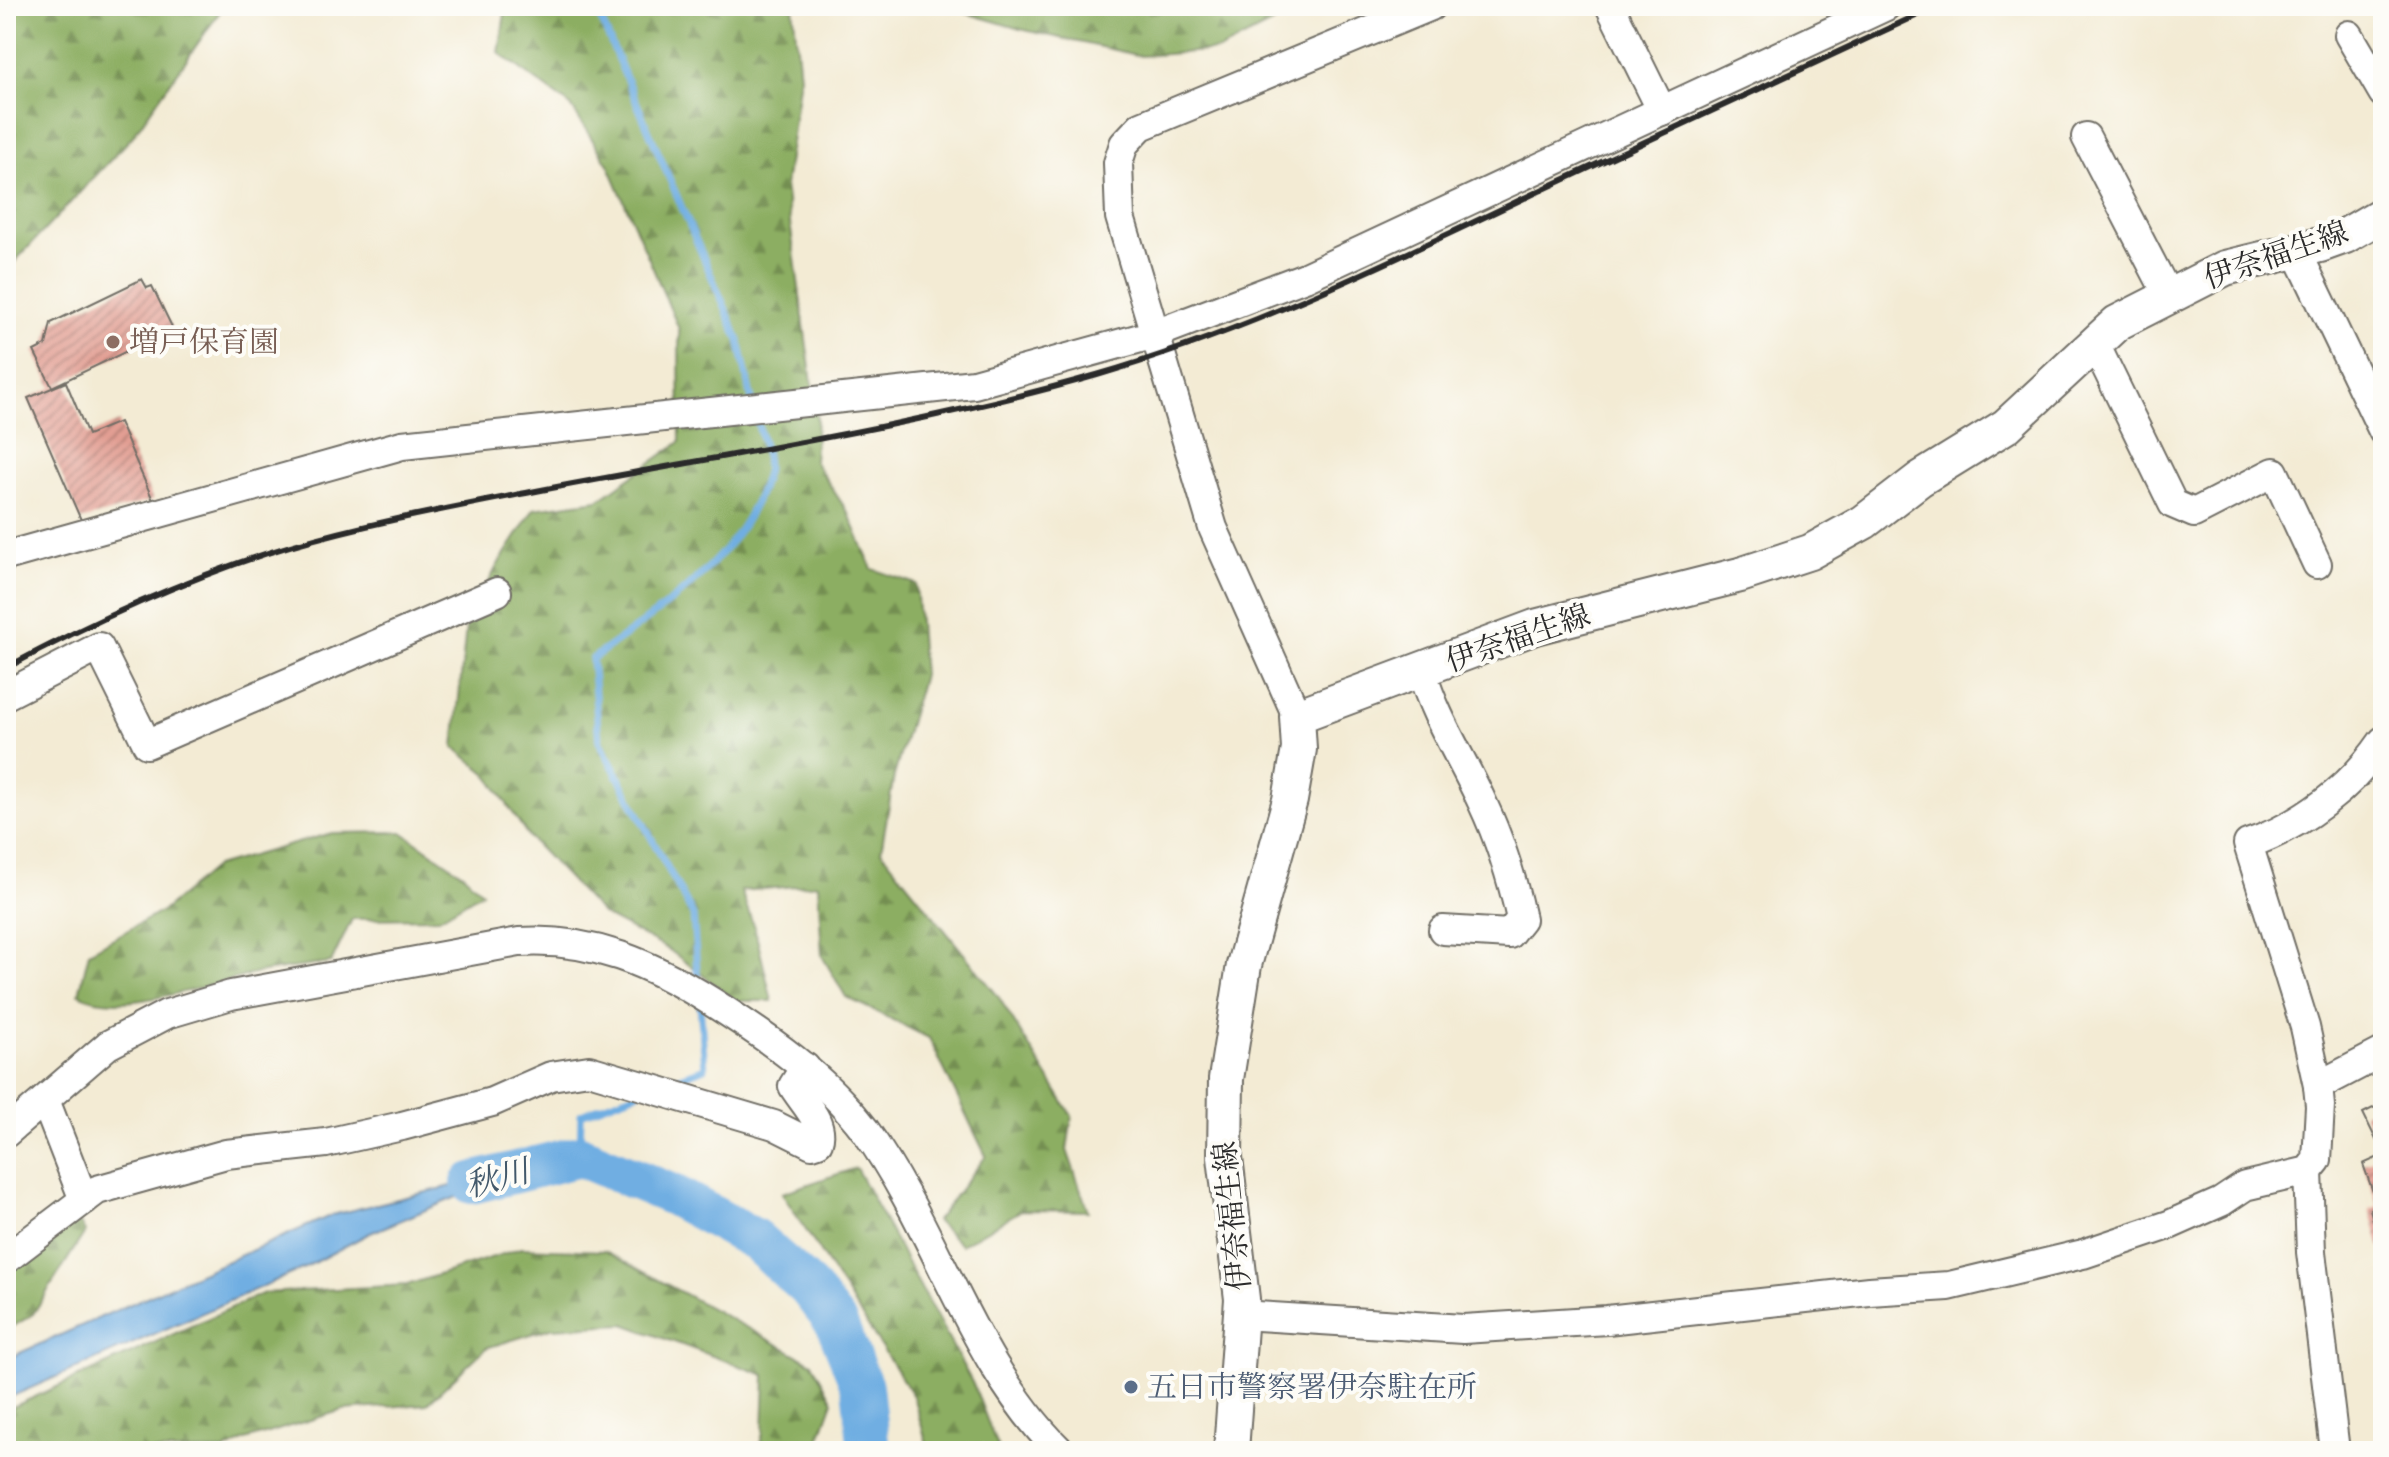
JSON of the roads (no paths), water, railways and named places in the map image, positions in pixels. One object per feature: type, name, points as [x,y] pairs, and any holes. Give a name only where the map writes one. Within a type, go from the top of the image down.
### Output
[{"type":"main road","name":"伊奈福生線","points":[[1231,1451],[1241,1315],[1225,1157],[1226,1079],[1244,965],[1290,800],[1299,749],[1297,716],[1422,672],[1535,627],[1740,575],[1810,552],[1864,522],[1920,479],[2006,426],[2117,323],[2168,295],[2242,262],[2345,236],[2383,214]]},
{"type":"street","points":[[1297,716],[1213,528],[1120,217],[1118,163],[1124,144],[1141,126],[1431,6]]},
{"type":"street","points":[[1610,6],[1662,111]]},
{"type":"street","points":[[6,556],[402,445],[822,403],[974,384],[1155,334],[1305,277],[1886,6]]},
{"type":"street","points":[[2349,35],[2383,93]]},
{"type":"street","points":[[2086,137],[2168,295]]},
{"type":"street","points":[[2296,250],[2383,431]]},
{"type":"street","points":[[2094,342],[2173,504],[2194,513],[2274,472],[2317,564]]},
{"type":"street","points":[[6,695],[99,647],[147,744],[497,592]]},
{"type":"street","points":[[1422,672],[1430,699],[1508,862],[1521,919],[1509,934],[1443,930]]},
{"type":"street","points":[[1241,1315],[1463,1329],[1607,1320],[1869,1291],[1949,1286],[2083,1254],[2169,1225],[2221,1202],[2245,1186],[2308,1171],[2317,1160],[2318,1086],[2305,1027],[2248,844],[2295,825],[2340,790],[2381,747]]},
{"type":"street","points":[[6,1133],[108,1045],[139,1027],[185,1007],[284,984],[534,941],[597,948],[652,968],[729,1014],[805,1067],[840,1101],[871,1140],[1016,1400],[1060,1451]]},
{"type":"street","points":[[2318,1086],[2383,1052]]},
{"type":"street","points":[[6,1259],[97,1190],[226,1154],[326,1143],[402,1126],[492,1102],[551,1076],[589,1070],[774,1125],[812,1144],[818,1142],[821,1135],[818,1124],[793,1086],[805,1067]]},
{"type":"street","points":[[45,1100],[84,1200]]},
{"type":"street","points":[[2308,1171],[2311,1252],[2335,1451]]},
{"type":"water","points":[[526,1168],[368,1234],[302,1269],[6,1399],[6,1359],[332,1215]]},
{"type":"waterway","points":[[595,6],[739,340],[752,401]]},
{"type":"waterway","points":[[698,985],[693,915],[599,741],[592,659],[696,580],[739,531],[755,503],[767,466],[755,413]]},
{"type":"waterway","points":[[664,1083],[705,1068],[700,1005]]},
{"type":"waterway","points":[[580,1156],[581,1114],[637,1093]]},
{"type":"waterway","name":"秋川","points":[[472,1183],[580,1156],[675,1196],[754,1239],[808,1287],[836,1323],[862,1387],[869,1451]]},
{"type":"railway","points":[[6,668],[75,632],[181,585],[290,546],[470,504],[816,440],[958,410],[1097,375],[1154,357],[1265,316],[1374,269],[1937,6]]},
{"type":"place","name":"増戸保育園","points":[[113,342]]},
{"type":"place","name":"五日市警察署伊奈駐在所","points":[[1131,1387]]}]
